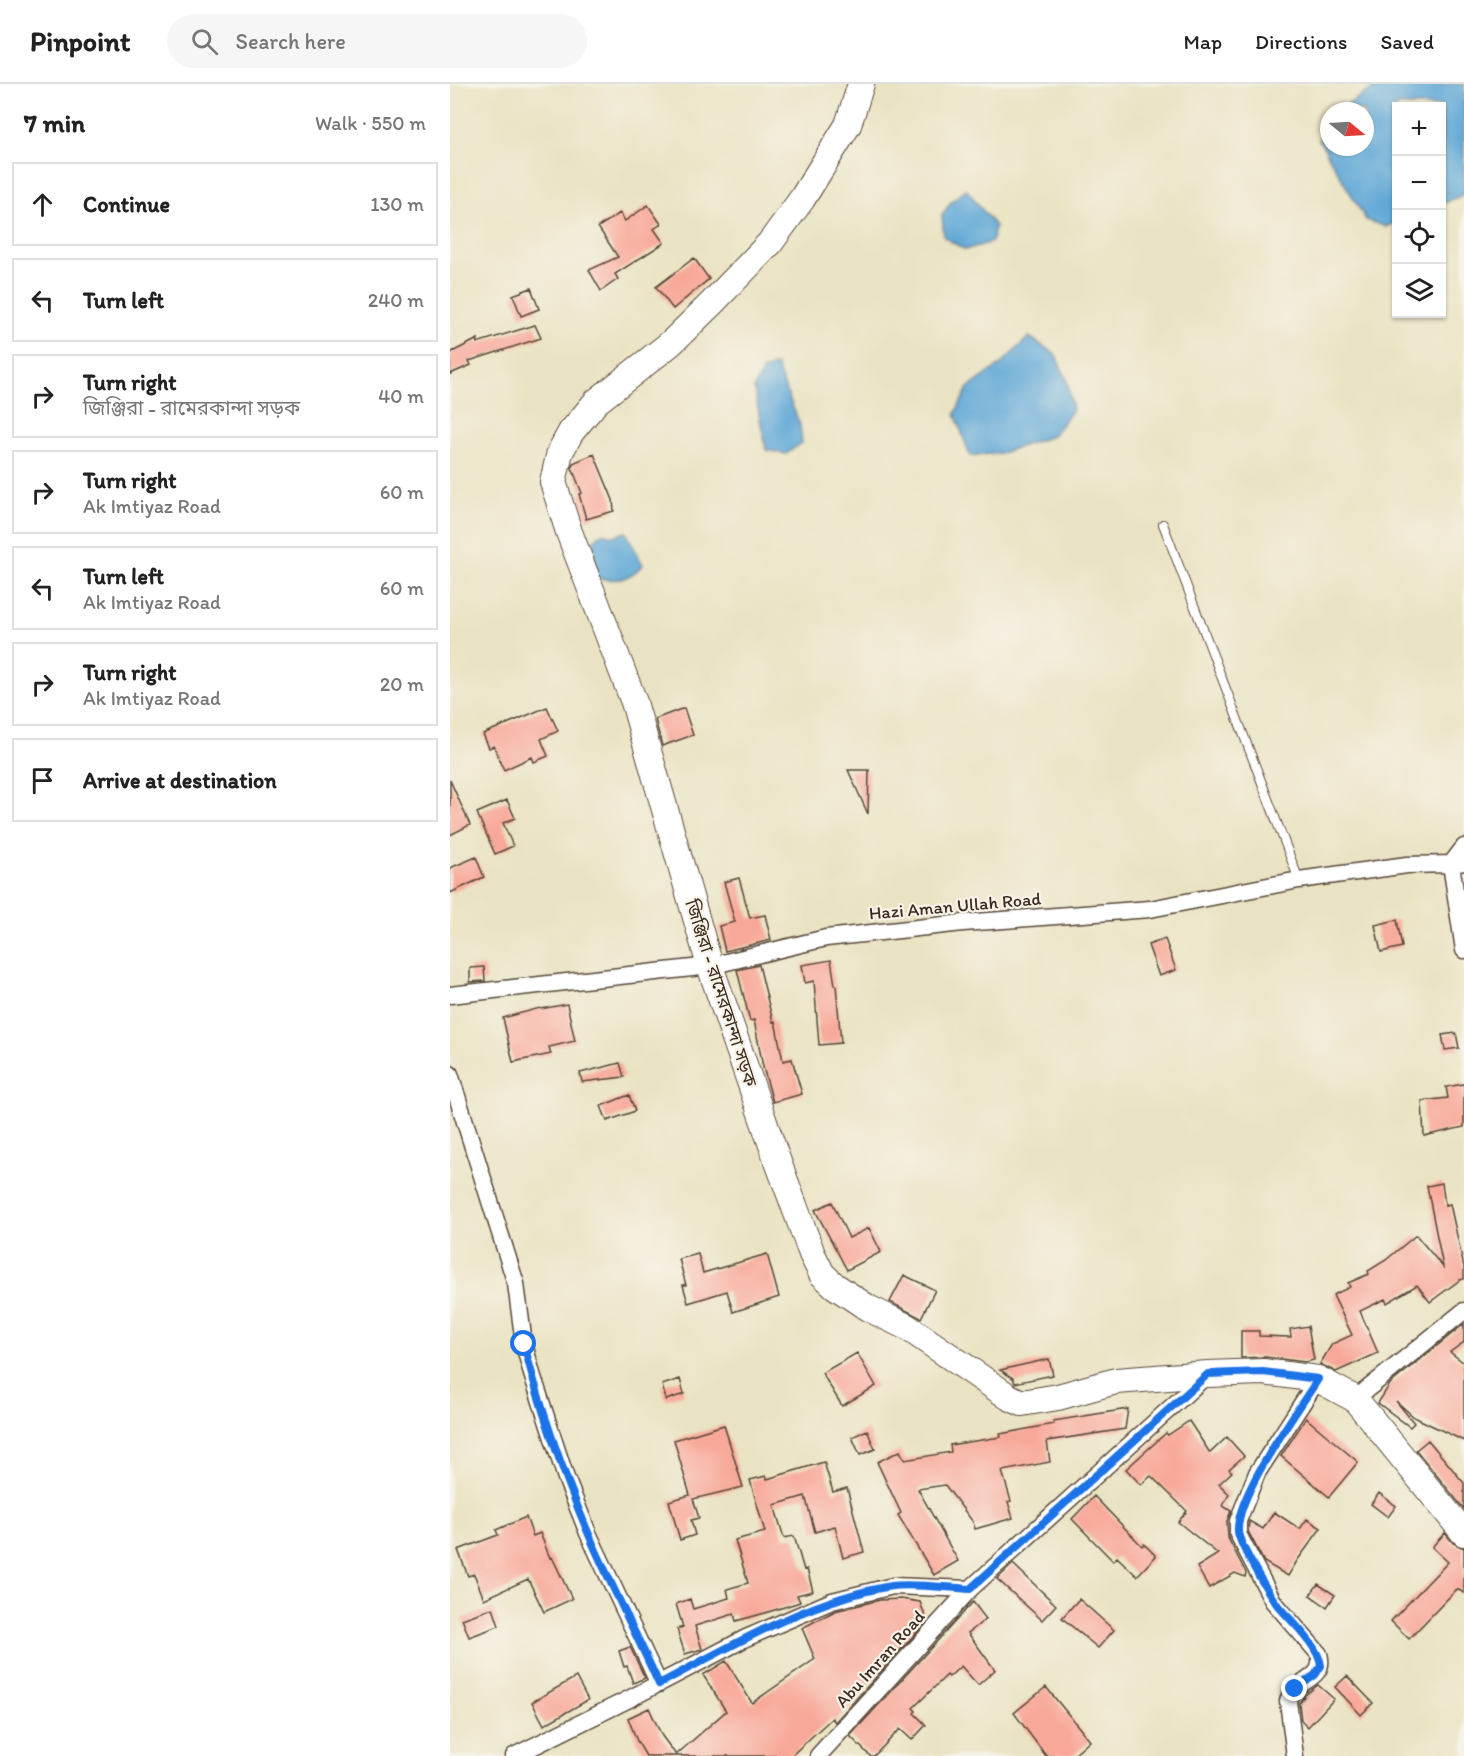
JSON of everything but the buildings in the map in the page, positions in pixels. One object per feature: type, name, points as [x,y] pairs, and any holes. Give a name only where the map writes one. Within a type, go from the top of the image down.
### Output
[{"type":"main road","name":"জিঞ্জিরা - রামেরকান্দা সড়ক","points":[[861,84],[848,125],[802,199],[770,243],[671,343],[596,402],[572,432],[560,452],[553,482],[569,532],[634,702],[710,966],[774,1151],[813,1254],[822,1274],[835,1286],[868,1308],[907,1327],[1009,1398],[1022,1403],[1058,1397],[1116,1381],[1263,1372],[1318,1379],[1355,1399],[1464,1533]]},
{"type":"street","points":[[1464,847],[1458,863],[1464,950]]},
{"type":"street","name":"Hazi Aman Ullah Road","points":[[450,995],[710,966],[826,938],[963,923],[1150,909],[1299,880],[1407,865],[1458,863]]},
{"type":"street","points":[[450,1074],[513,1274],[529,1364],[562,1467],[588,1533],[659,1684]]},
{"type":"street","points":[[1355,1399],[1464,1311]]},
{"type":"street","name":"Abu Imran Road","points":[[818,1756],[970,1589],[1208,1374]]},
{"type":"street","points":[[1295,1756],[1289,1696],[1315,1675],[1321,1666],[1320,1660],[1318,1654],[1274,1601],[1238,1534],[1238,1521],[1257,1473],[1318,1379]]},
{"type":"street","points":[[514,1756],[746,1638],[832,1601],[894,1586],[970,1589]]},
{"type":"lane","points":[[1163,524],[1299,880]]},
{"type":"water","points":[[1380,84],[1464,84],[1464,194],[1446,202],[1446,102],[1392,102],[1392,224],[1386,227],[1366,220],[1328,156],[1374,156],[1374,102],[1351,102]]},
{"type":"water","points":[[966,189],[995,226],[992,242],[965,250],[944,237],[942,215],[951,202]]},
{"type":"water","points":[[1029,337],[1055,354],[1067,380],[1073,410],[1052,436],[1001,453],[970,456],[955,414],[968,388],[1000,365]]},
{"type":"water","points":[[776,365],[800,425],[802,443],[786,454],[766,450],[754,388],[763,370]]},
{"type":"water","points":[[626,532],[643,565],[631,575],[620,579],[593,578],[583,556],[591,543],[602,533],[614,536]]},
{"type":"route","points":[[524,1344],[566,1478],[588,1533],[659,1684],[746,1638],[832,1601],[894,1586],[970,1589],[1208,1374],[1263,1372],[1318,1379],[1257,1473],[1238,1521],[1238,1534],[1242,1543],[1274,1601],[1318,1654],[1321,1666],[1315,1675],[1295,1689]]}]
